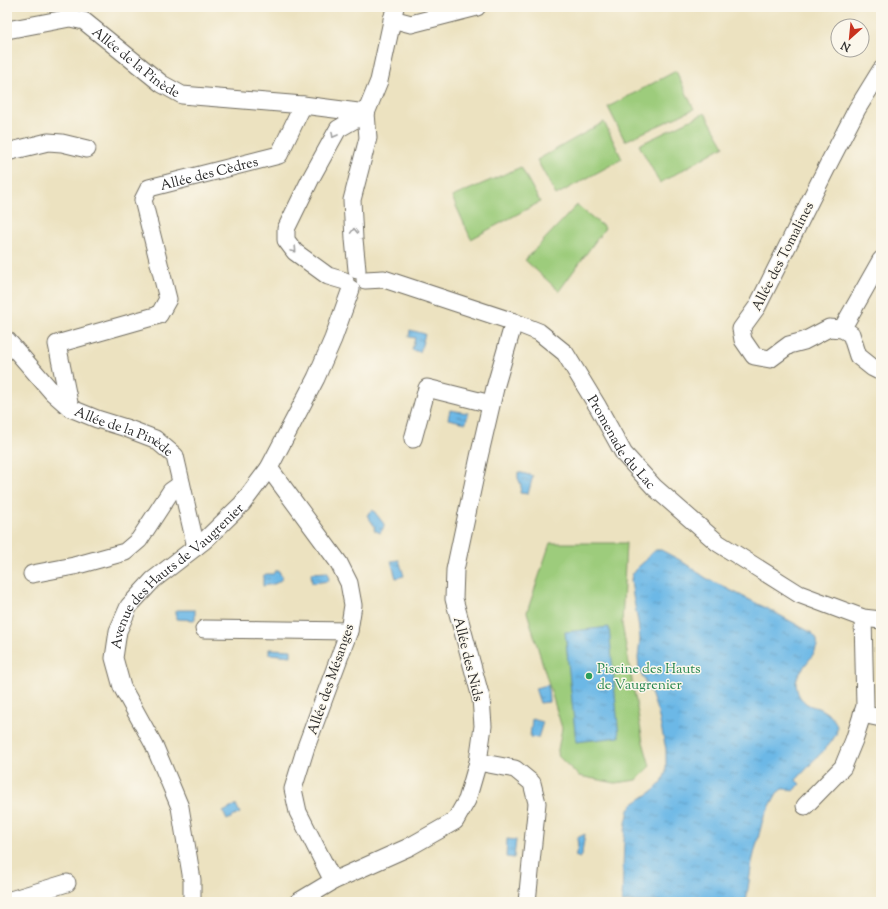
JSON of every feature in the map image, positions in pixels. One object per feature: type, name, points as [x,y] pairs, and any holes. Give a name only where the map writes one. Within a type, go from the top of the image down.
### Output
[{"type":"street","points":[[366,113],[338,129],[311,178],[286,229],[286,240],[295,252],[328,276],[355,280],[352,200],[368,138],[366,113],[379,81],[393,13],[411,24],[477,7]]},
{"type":"street","name":"Allée de la Pinède","points":[[7,30],[70,18],[84,21],[162,84],[182,95],[303,105],[366,113]]},
{"type":"street","name":"Allée des Tomalines","points":[[842,329],[829,328],[804,341],[789,345],[770,359],[754,356],[743,340],[741,329],[757,307],[857,109],[881,70]]},
{"type":"street","name":"Allée des Cèdres","points":[[70,408],[57,344],[159,315],[168,299],[143,200],[149,188],[279,155],[303,105]]},
{"type":"street","points":[[7,152],[48,142],[62,143],[87,149]]},
{"type":"street","points":[[881,260],[842,329],[851,334],[858,356],[873,368],[881,372]]},
{"type":"street","name":"Promenade du Lac","points":[[355,280],[384,279],[514,322],[539,332],[565,353],[598,407],[624,454],[654,487],[718,543],[799,594],[863,618],[881,620]]},
{"type":"street","name":"Avenue des Hauts de Vaugrenier","points":[[192,902],[192,880],[180,807],[154,745],[122,687],[114,658],[118,631],[129,606],[153,580],[205,540],[242,504],[269,468],[316,378],[331,344],[355,280]]},
{"type":"street","name":"Allée des Nids","points":[[302,901],[333,881],[409,847],[455,821],[467,800],[478,762],[483,726],[481,698],[454,599],[455,570],[478,457],[514,322]]},
{"type":"street","name":"Allée de la Pinède","points":[[7,340],[53,393],[70,408],[155,439],[175,456],[196,547]]},
{"type":"street","points":[[413,439],[426,388],[491,404]]},
{"type":"street","name":"Allée des Mésanges","points":[[269,468],[339,563],[348,583],[354,605],[349,631],[306,747],[293,789],[298,812],[333,881]]},
{"type":"street","points":[[32,574],[74,566],[125,552],[139,540],[171,491],[181,484]]},
{"type":"street","points":[[805,806],[843,767],[854,740],[864,706],[863,618]]},
{"type":"street","points":[[204,629],[349,631]]},
{"type":"street","points":[[862,714],[881,718]]},
{"type":"street","points":[[478,762],[515,769],[532,783],[538,803],[527,902]]},
{"type":"street","points":[[7,901],[67,883]]},
{"type":"green space","points":[[676,71],[694,109],[625,141],[608,107]]},
{"type":"green space","points":[[705,113],[724,146],[660,183],[639,145]]},
{"type":"green space","points":[[604,122],[622,159],[556,195],[537,160]]},
{"type":"green space","points":[[521,167],[540,202],[471,239],[452,197]]},
{"type":"green space","points":[[577,205],[605,228],[559,291],[525,260]]},
{"type":"green space","name":"Piscine des Hauts de Vaugrenier","points":[[550,543],[626,543],[622,624],[643,742],[650,766],[637,780],[615,783],[579,776],[557,755],[562,728],[527,612]]},
{"type":"water","points":[[410,330],[425,334],[420,352],[412,350],[415,338],[409,337]]},
{"type":"water","points":[[450,410],[468,413],[466,423],[448,419]]},
{"type":"water","points":[[518,472],[533,476],[528,494],[520,493],[521,485],[518,478]]},
{"type":"water","points":[[373,510],[384,524],[384,527],[380,533],[374,530],[375,527],[367,515]]},
{"type":"water","points":[[656,550],[661,550],[680,560],[706,578],[812,633],[817,639],[815,651],[801,670],[796,683],[800,698],[807,704],[822,710],[830,716],[836,723],[837,731],[830,744],[796,780],[800,784],[793,791],[782,789],[777,793],[763,819],[752,862],[746,902],[622,902],[624,839],[629,810],[633,804],[653,791],[662,782],[666,772],[666,749],[658,713],[651,693],[639,668],[638,658],[640,639],[631,579],[635,570],[651,553]]},
{"type":"water","points":[[399,560],[404,576],[396,578],[391,561]]},
{"type":"water","points":[[275,571],[279,571],[282,578],[274,584],[263,586],[263,576],[266,574],[273,574]]},
{"type":"water","points":[[328,572],[329,581],[312,583],[311,573]]},
{"type":"water","points":[[176,610],[195,610],[195,620],[176,619]]},
{"type":"water","points":[[609,627],[619,737],[576,742],[565,632]]},
{"type":"water","points":[[269,649],[291,650],[291,656],[269,654]]},
{"type":"water","points":[[548,685],[549,702],[540,703],[535,688]]},
{"type":"water","points":[[532,719],[543,722],[538,738],[530,737]]},
{"type":"water","points":[[236,805],[240,813],[227,820],[223,812]]},
{"type":"water","points":[[585,834],[582,856],[580,858],[575,856],[578,847],[577,838]]},
{"type":"water","points":[[507,839],[516,840],[514,858],[506,857]]},
{"type":"place","name":"Piscine des Hauts de Vaugrenier","points":[[589,676]]}]
